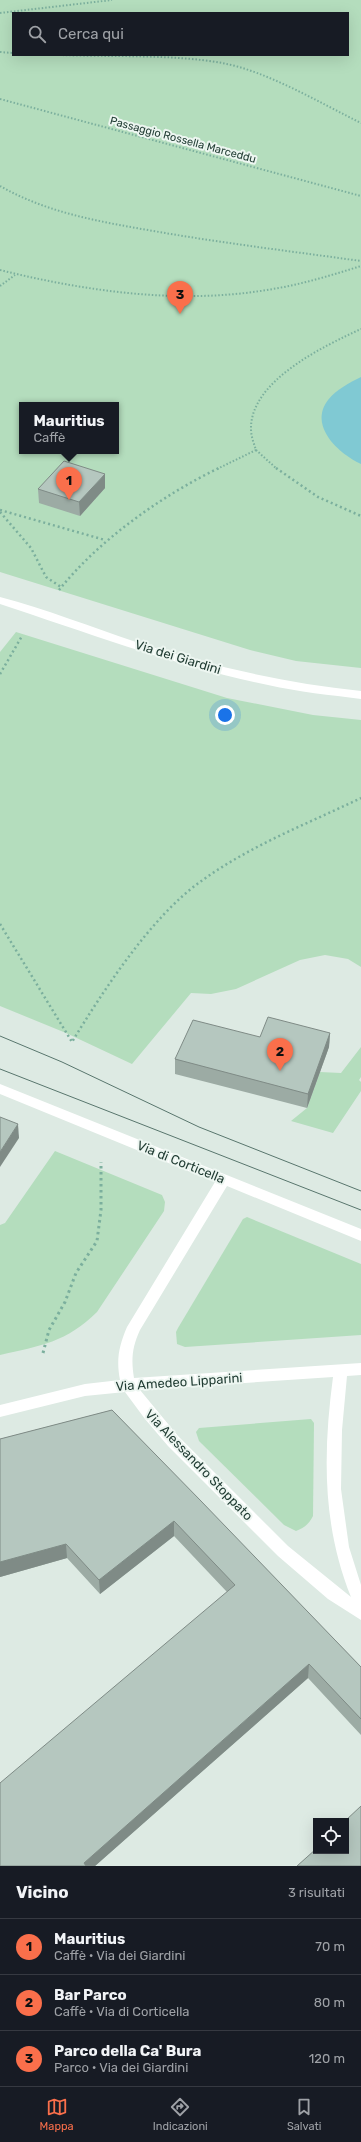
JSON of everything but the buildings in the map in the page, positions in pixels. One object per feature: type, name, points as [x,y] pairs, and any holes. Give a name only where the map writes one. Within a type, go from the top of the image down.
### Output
[{"type":"street","name":"Via dei Giardini","points":[[0,600],[236,674],[306,689],[361,695]]},
{"type":"street","name":"Via di Corticella","points":[[0,1089],[361,1235]]},
{"type":"street","name":"Via Alessandro Stoppato","points":[[224,1179],[134,1326],[126,1346],[124,1362],[128,1385],[173,1441],[283,1551],[333,1594],[361,1613]]},
{"type":"street","name":"Via Amedeo Lipparini","points":[[0,1411],[85,1390],[128,1385],[361,1369]]},
{"type":"street","points":[[341,1370],[335,1410],[331,1470],[339,1543],[346,1568],[361,1604]]},
{"type":"path","points":[[0,13],[112,0]]},
{"type":"path","points":[[0,52],[12,53]]},
{"type":"path","points":[[93,56],[194,59],[238,67],[272,80],[361,123]]},
{"type":"path","name":"Passaggio Rossella Marceddu","points":[[0,99],[361,196]]},
{"type":"path","points":[[0,186],[40,205],[105,223],[210,241],[361,261]]},
{"type":"path","points":[[0,270],[106,291],[160,296],[189,296],[271,290],[324,279],[361,266]]},
{"type":"path","points":[[0,286],[16,274]]},
{"type":"path","points":[[361,329],[316,353],[281,377],[264,392],[257,402],[250,426],[250,439],[256,450],[269,463],[299,485],[336,506],[361,516]]},
{"type":"path","points":[[56,594],[83,561],[106,540],[169,497],[213,471],[256,450]]},
{"type":"path","points":[[0,511],[106,540]]},
{"type":"path","points":[[0,511],[31,548],[46,577],[61,587]]},
{"type":"path","points":[[0,674],[26,631]]},
{"type":"path","points":[[0,924],[72,1042],[106,987],[126,959],[185,895],[199,883],[245,854],[361,798]]},
{"type":"path","points":[[43,1353],[49,1330],[65,1302],[76,1273],[97,1241],[101,1210],[101,1158]]},
{"type":"green space","points":[[0,0],[361,0],[361,668],[296,661],[250,650],[0,572]]},
{"type":"green space","points":[[16,632],[227,698],[313,715],[361,720],[361,967],[348,959],[325,955],[300,960],[236,989],[211,994],[191,993],[132,1064],[66,1033],[0,1006],[0,652]]},
{"type":"green space","points":[[361,1047],[361,1077],[359,1080],[361,1082],[361,1091],[333,1133],[291,1121],[307,1108],[320,1072],[341,1073]]},
{"type":"green space","points":[[55,1151],[162,1195],[165,1202],[164,1211],[97,1312],[86,1322],[75,1330],[52,1341],[28,1349],[0,1355],[0,1225],[5,1223]]},
{"type":"green space","points":[[247,1217],[361,1264],[361,1335],[185,1347],[177,1344],[176,1332],[178,1328],[243,1219]]},
{"type":"green space","points":[[311,1419],[314,1423],[313,1516],[306,1525],[296,1531],[284,1525],[199,1441],[196,1432],[199,1428]]},
{"type":"water","points":[[361,377],[361,464],[352,459],[336,446],[324,429],[322,420],[323,410],[328,400],[343,387]]},
{"type":"tram line","points":[[0,1036],[62,1062],[199,1127],[361,1191]]},
{"type":"tram line","points":[[0,1069],[361,1210]]},
{"type":"place","name":"Parco della Ca' Bura","points":[[180,314]]},
{"type":"place","name":"Mauritius","points":[[69,500]]},
{"type":"place","name":"Bar Parco","points":[[280,1071]]}]
